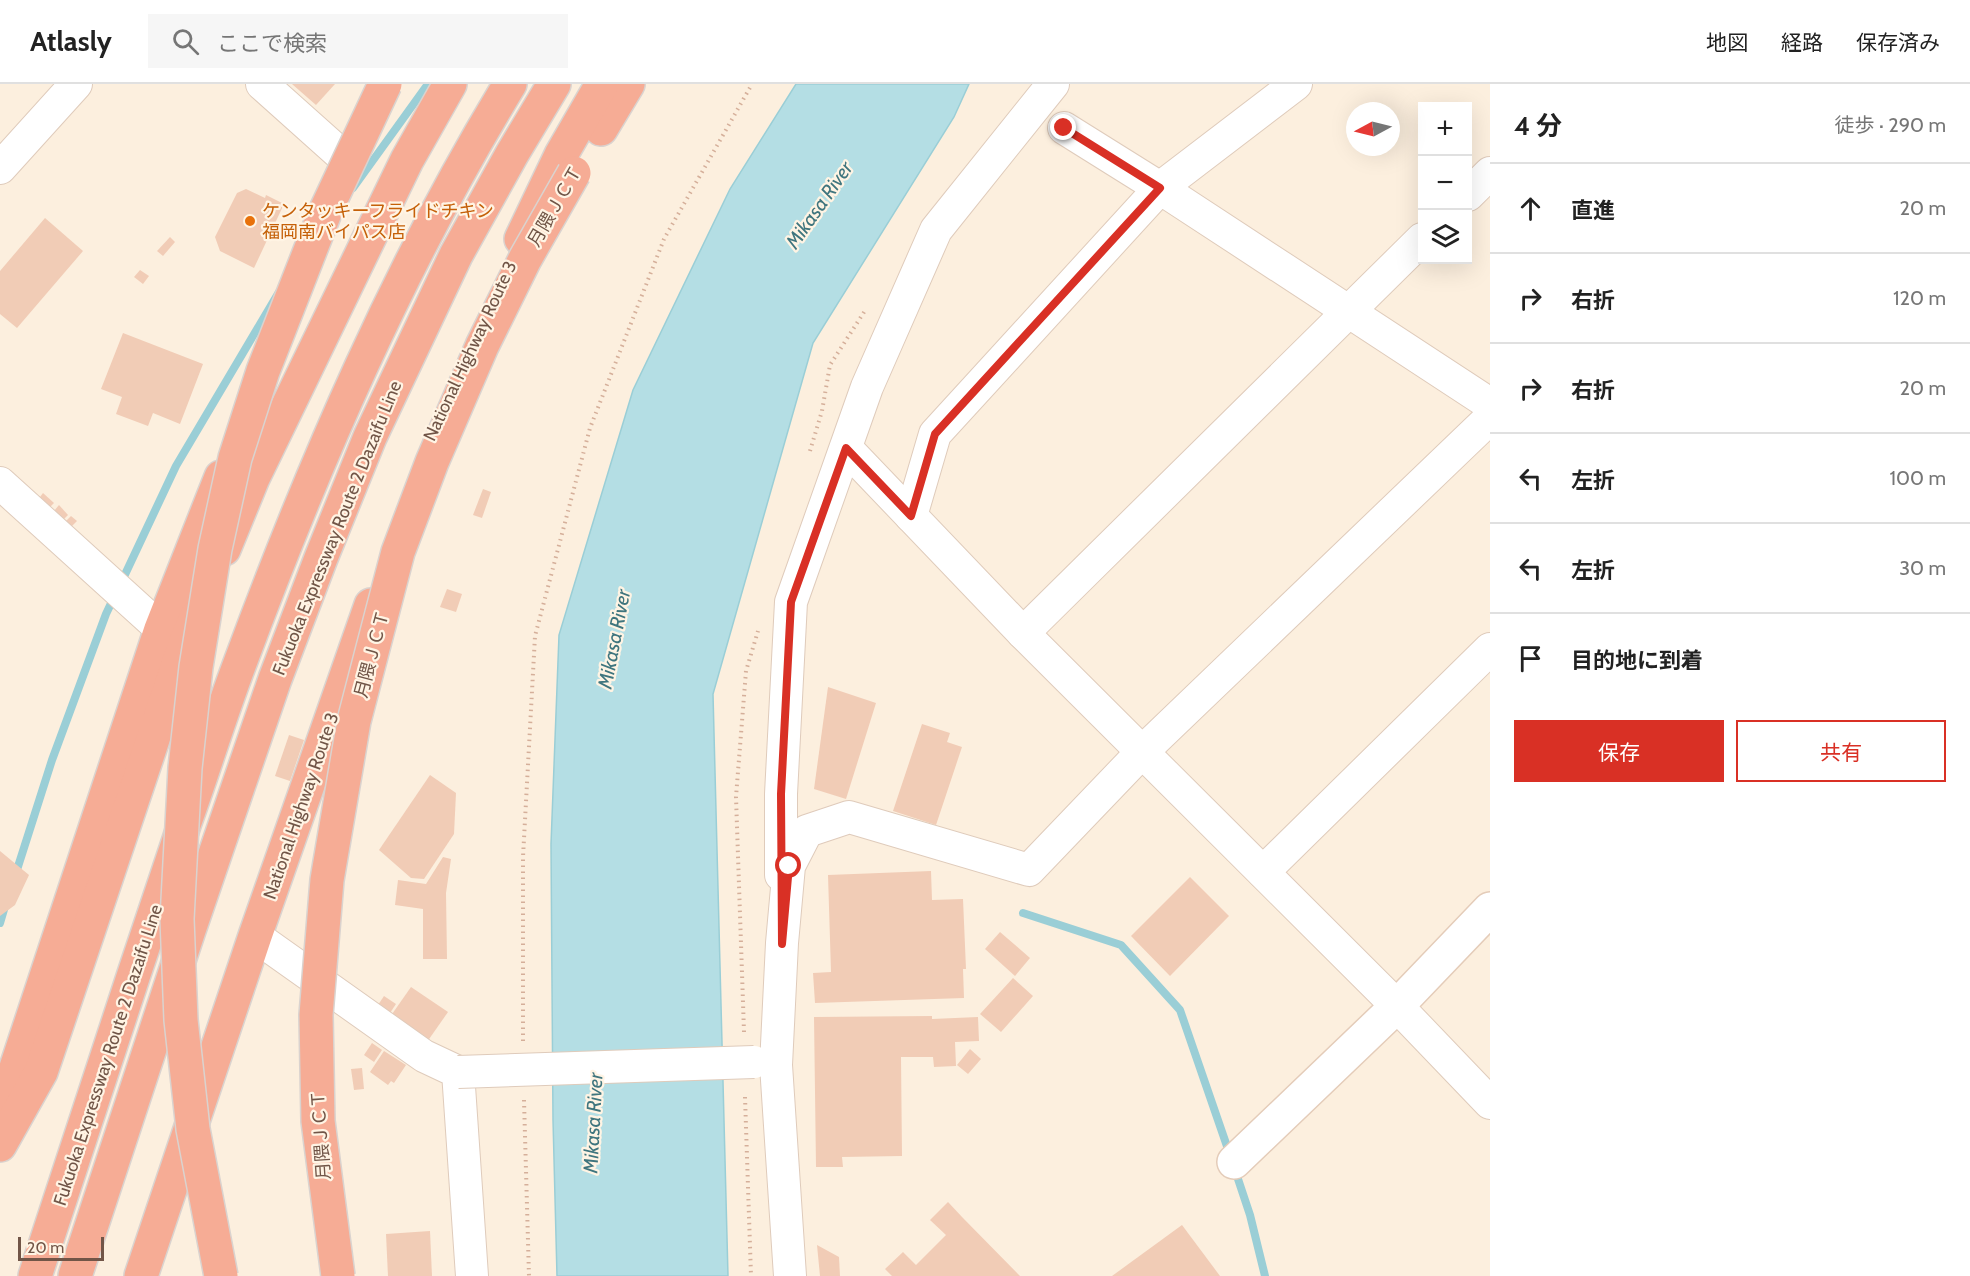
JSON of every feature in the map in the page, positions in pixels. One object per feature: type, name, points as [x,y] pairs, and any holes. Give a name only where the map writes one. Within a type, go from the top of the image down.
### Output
[{"type":"highway","points":[[0,1116],[8,1060],[173,637],[347,160],[385,84]]},
{"type":"highway","name":"Fukuoka Expressway Route 2 Dazaifu Line","points":[[220,1276],[193,1129],[181,1020],[178,908],[185,768],[196,667],[214,549],[235,458],[263,371],[326,210],[385,84]]},
{"type":"highway","points":[[0,1145],[41,1072],[173,637],[253,478],[407,159],[450,84]]},
{"type":"highway","name":"Fukuoka Expressway Route 2 Dazaifu Line","points":[[35,1276],[154,914],[239,665],[266,595],[336,421],[420,242],[479,134],[510,84]]},
{"type":"highway","name":"Fukuoka Expressway Route 2 Dazaifu Line","points":[[75,1276],[189,930],[275,679],[370,437],[456,255],[554,84]]},
{"type":"highway","name":"National Highway Route 3","points":[[141,1276],[255,936],[430,434],[561,155],[602,84]]},
{"type":"highway","name":"月隈ＪＣＴ","points":[[338,1276],[318,1121],[316,1015],[327,879],[354,721],[398,552],[436,451],[482,346],[525,259],[628,84]]},
{"type":"street","points":[[0,168],[76,84]]},
{"type":"street","points":[[262,84],[347,160]]},
{"type":"street","points":[[782,944],[781,794],[791,602],[867,387],[936,230],[1053,84]]},
{"type":"street","points":[[911,516],[935,434],[1160,188],[1296,84]]},
{"type":"street","points":[[1064,128],[1160,188],[1490,404]]},
{"type":"street","points":[[1472,190],[1490,173]]},
{"type":"street","points":[[1023,633],[1418,244]]},
{"type":"street","points":[[790,1276],[765,1064],[782,944],[789,866],[807,831],[849,817],[1029,870],[1143,751],[1490,418]]},
{"type":"street","points":[[846,448],[1023,633],[1397,1006],[1490,1103]]},
{"type":"street","points":[[0,483],[173,637]]},
{"type":"street","points":[[1263,872],[1490,649]]},
{"type":"street","points":[[1234,1162],[1397,1006],[1490,909]]},
{"type":"street","points":[[255,936],[424,1056],[459,1072],[765,1064]]},
{"type":"street","points":[[459,1072],[472,1276]]},
{"type":"path","points":[[523,1045],[523,857],[535,636],[590,428],[664,238],[752,84]]},
{"type":"path","points":[[524,1091],[529,1276]]},
{"type":"water","name":"Mikasa River","points":[[796,84],[969,84],[954,117],[813,343],[713,694],[728,1276],[557,1276],[553,1120],[551,844],[559,635],[633,390],[730,189]]},
{"type":"building","points":[[292,84],[335,84],[316,105]]},
{"type":"building","name":"ケンタッキーフライドチキン 福岡南バイパス店","points":[[246,189],[284,204],[254,268],[220,251],[215,237],[237,193]]},
{"type":"building","points":[[45,218],[83,251],[17,328],[0,314],[0,271]]},
{"type":"building","points":[[170,237],[175,242],[163,256],[157,251]]},
{"type":"building","points":[[140,270],[149,276],[143,284],[134,277]]},
{"type":"building","points":[[123,333],[203,364],[180,424],[153,413],[148,426],[116,414],[122,397],[101,389]]},
{"type":"building","points":[[483,489],[491,492],[482,518],[473,515]]},
{"type":"building","points":[[43,493],[54,503],[47,510],[37,501]]},
{"type":"building","points":[[59,505],[68,515],[63,520],[54,511]]},
{"type":"building","points":[[71,516],[77,521],[71,527],[65,522]]},
{"type":"building","points":[[447,589],[462,594],[456,612],[440,607]]},
{"type":"building","points":[[828,687],[876,703],[846,799],[814,789]]},
{"type":"building","points":[[922,724],[950,733],[947,742],[962,747],[936,825],[893,811]]},
{"type":"building","points":[[289,735],[304,740],[290,781],[275,776]]},
{"type":"building","points":[[430,775],[456,793],[454,834],[424,879],[411,878],[379,850]]},
{"type":"building","points":[[0,851],[29,875],[15,905],[0,916]]},
{"type":"building","points":[[443,857],[451,859],[446,893],[447,959],[423,959],[423,909],[395,905],[398,880],[426,884]]},
{"type":"building","points":[[931,871],[932,900],[963,899],[966,969],[963,969],[964,998],[815,1003],[813,973],[831,972],[828,875]]},
{"type":"building","points":[[1190,877],[1229,916],[1170,976],[1131,936]]},
{"type":"building","points":[[1000,932],[1030,958],[1015,976],[985,949]]},
{"type":"building","points":[[1013,978],[1033,996],[1001,1032],[980,1014]]},
{"type":"building","points":[[411,987],[448,1012],[427,1042],[390,1017]]},
{"type":"building","points":[[384,996],[396,1004],[390,1013],[378,1005]]},
{"type":"building","points":[[932,1016],[932,1019],[978,1017],[979,1041],[955,1042],[956,1066],[934,1067],[933,1057],[901,1057],[902,1156],[842,1157],[843,1167],[816,1167],[814,1017]]},
{"type":"building","points":[[372,1043],[382,1050],[374,1062],[364,1055]]},
{"type":"building","points":[[970,1049],[981,1059],[968,1074],[957,1065]]},
{"type":"building","points":[[384,1051],[406,1065],[394,1083],[391,1081],[388,1085],[370,1072]]},
{"type":"building","points":[[362,1068],[364,1089],[354,1090],[351,1069]]},
{"type":"building","points":[[948,1202],[1020,1276],[892,1276],[885,1269],[903,1252],[916,1265],[946,1235],[930,1220]]},
{"type":"building","points":[[1182,1225],[1220,1276],[1112,1276]]},
{"type":"building","points":[[430,1231],[432,1276],[388,1276],[386,1234]]},
{"type":"building","points":[[817,1245],[839,1257],[840,1276],[820,1276]]},
{"type":"waterway","points":[[353,188],[428,84]]},
{"type":"waterway","points":[[121,583],[176,466],[279,292]]},
{"type":"waterway","points":[[15,876],[52,760],[115,595]]},
{"type":"waterway","points":[[0,923],[5,906]]},
{"type":"waterway","points":[[1023,913],[1121,945],[1180,1010],[1230,1155]]},
{"type":"waterway","points":[[1235,1170],[1250,1215],[1265,1276]]},
{"type":"place","name":"ケンタッキーフライドチキン 福岡南バイパス店","points":[[250,221]]},
{"type":"route","points":[[789,866],[782,944],[781,794],[791,602],[846,448],[911,516],[935,434],[1160,188],[1064,128]]}]
